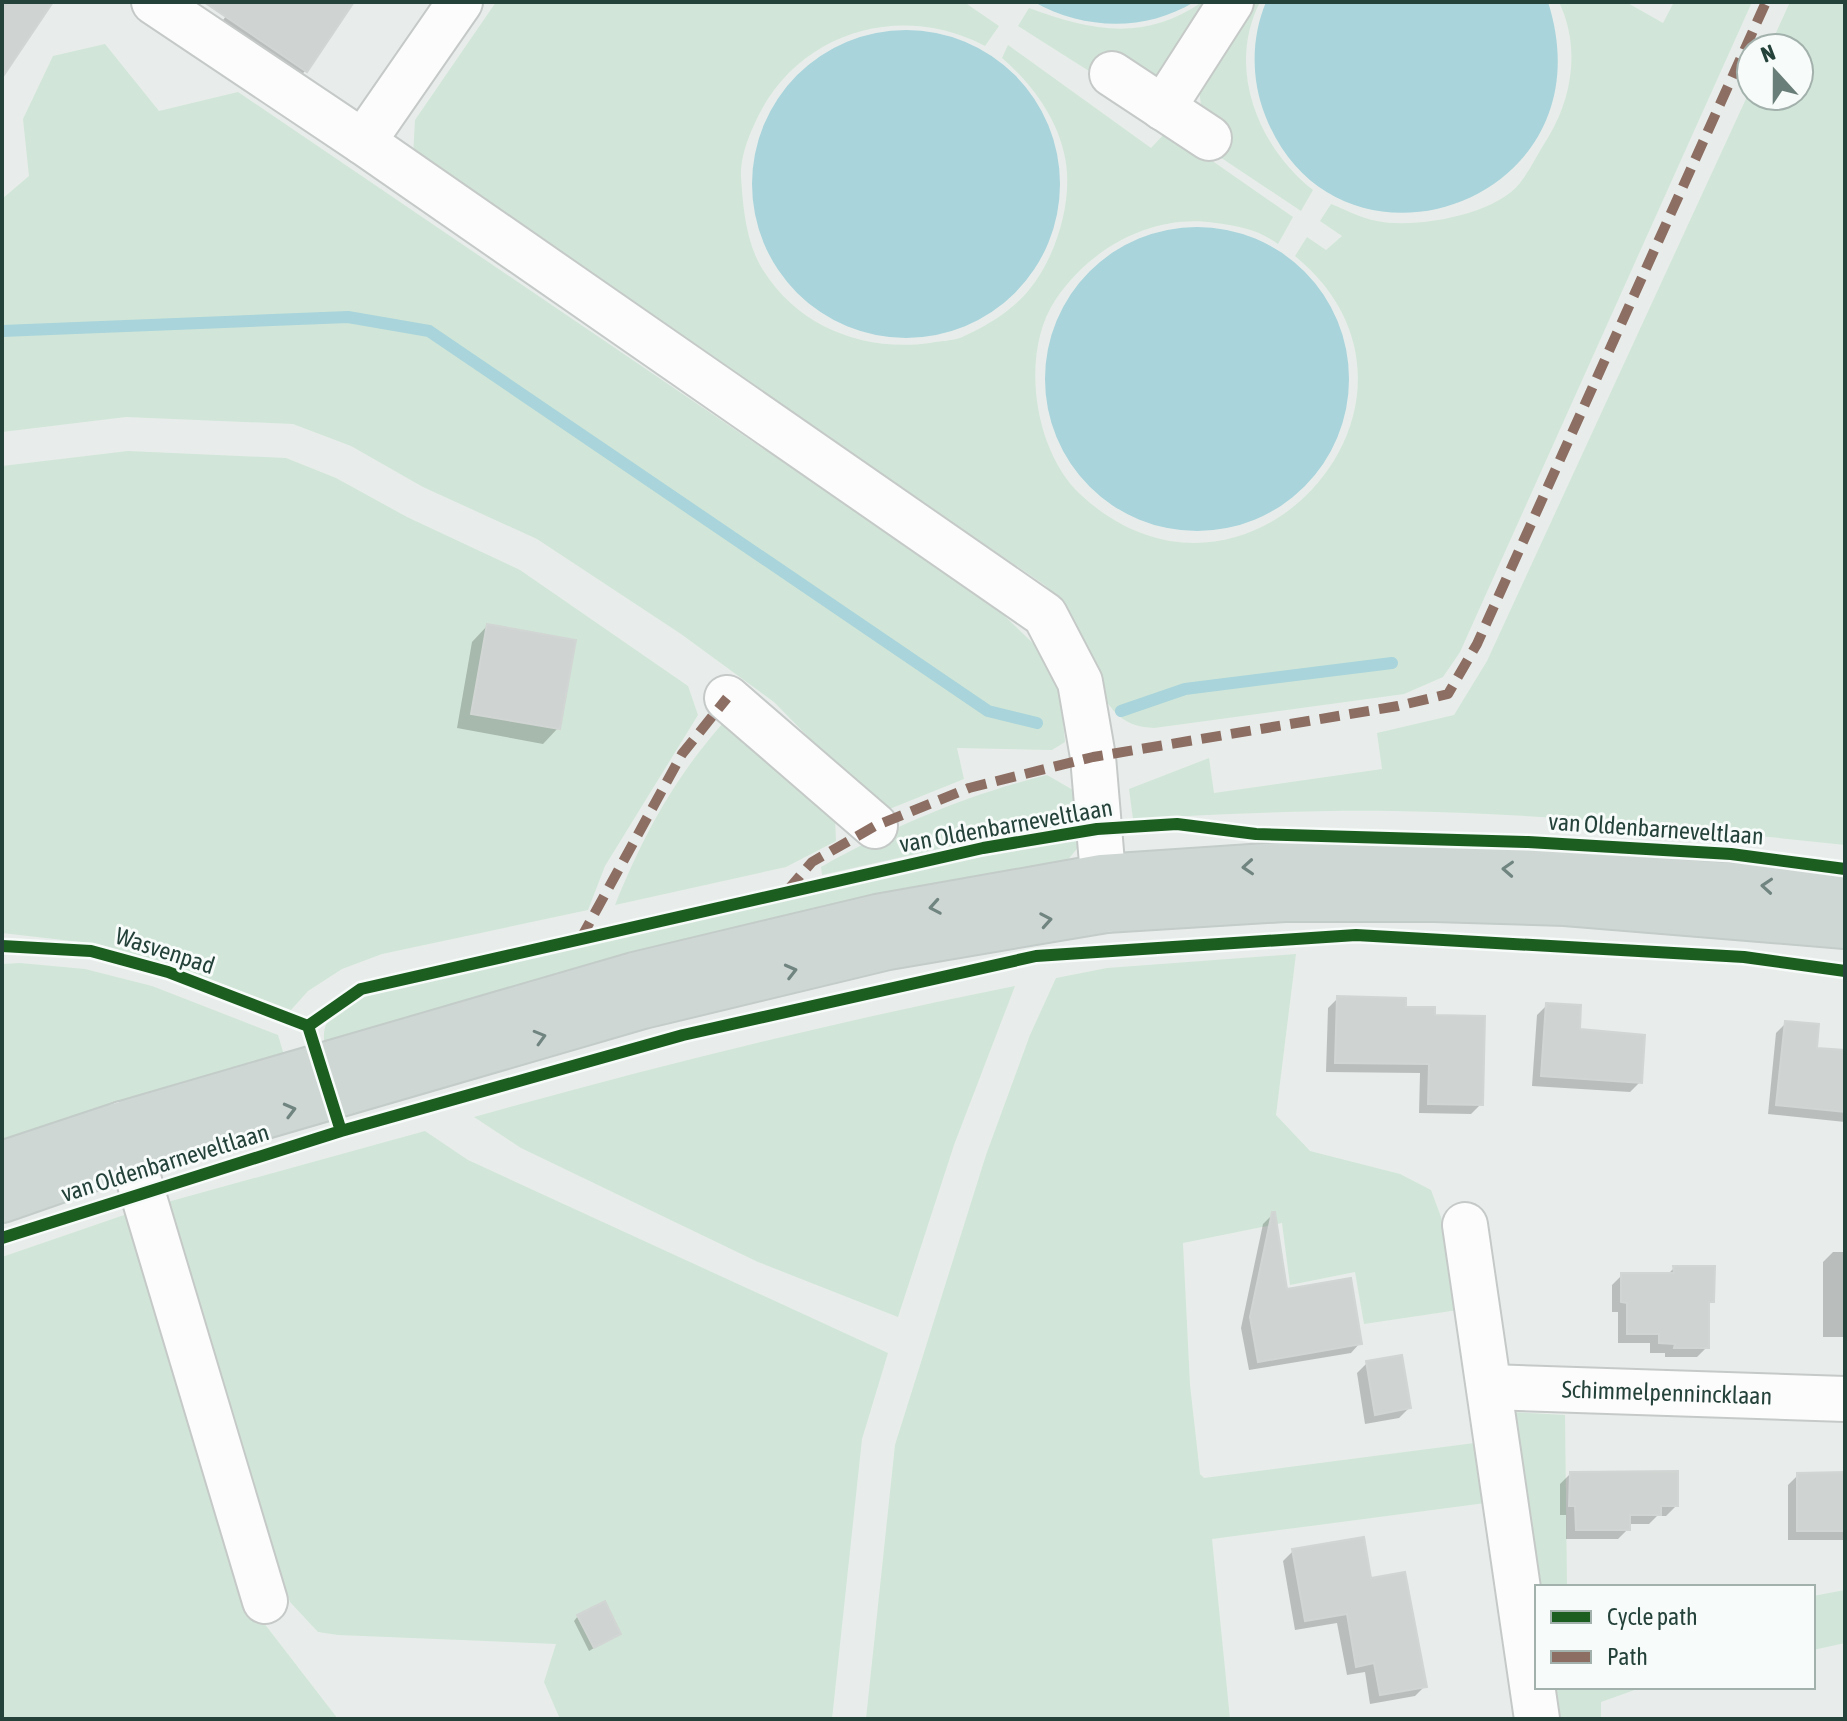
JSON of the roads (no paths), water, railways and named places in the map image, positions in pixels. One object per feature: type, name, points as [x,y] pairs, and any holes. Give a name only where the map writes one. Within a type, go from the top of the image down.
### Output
[{"type":"main road","name":"van Oldenbarneveltlaan","points":[[2,1164],[126,1140],[643,1006],[1104,893],[1280,865],[1433,865],[1845,893]]},
{"type":"main road","name":"van Oldenbarneveltlaan","points":[[1104,893],[1565,903],[1845,926]]},
{"type":"main road","name":"van Oldenbarneveltlaan","points":[[2,1200],[126,1140]]},
{"type":"street","points":[[363,142],[460,2]]},
{"type":"street","points":[[1163,108],[1231,2]]},
{"type":"street","points":[[183,10],[363,142],[1045,615],[1080,682],[1093,757],[1104,893]]},
{"type":"street","points":[[1112,74],[1209,138]]},
{"type":"street","points":[[727,698],[875,826]]},
{"type":"street","points":[[126,1140],[265,1601]]},
{"type":"street","points":[[1465,1225],[1537,1719]]},
{"type":"street","name":"Schimmelpennincklaan","points":[[1489,1387],[1845,1399]]},
{"type":"water","points":[[1034,2],[1194,2],[1155,19],[1114,24],[1073,18]]},
{"type":"water","points":[[1266,2],[1548,2],[1557,73],[1541,131],[1505,175],[1457,203],[1402,213],[1348,203],[1300,171],[1265,115],[1255,73],[1255,44]]},
{"type":"water","points":[[906,30],[936,33],[965,42],[991,56],[1015,75],[1034,99],[1048,125],[1057,154],[1060,184],[1057,214],[1048,243],[1034,269],[1015,293],[991,312],[965,326],[936,335],[906,338],[876,335],[847,326],[821,312],[797,293],[778,269],[764,243],[755,214],[752,184],[755,154],[764,125],[778,99],[797,75],[821,56],[847,42],[876,33]]},
{"type":"water","points":[[1182,227],[1212,227],[1241,233],[1269,245],[1294,261],[1315,282],[1331,307],[1343,335],[1349,394],[1338,437],[1324,464],[1305,487],[1282,506],[1255,520],[1212,531],[1182,531],[1153,525],[1125,513],[1100,497],[1079,476],[1063,451],[1051,423],[1045,394],[1045,364],[1051,335],[1063,307],[1079,282],[1100,261],[1125,245],[1153,233]]},
{"type":"waterway","points":[[2,331],[348,317],[429,331],[988,711],[1037,723]]},
{"type":"waterway","points":[[1121,711],[1185,689],[1392,663]]}]
